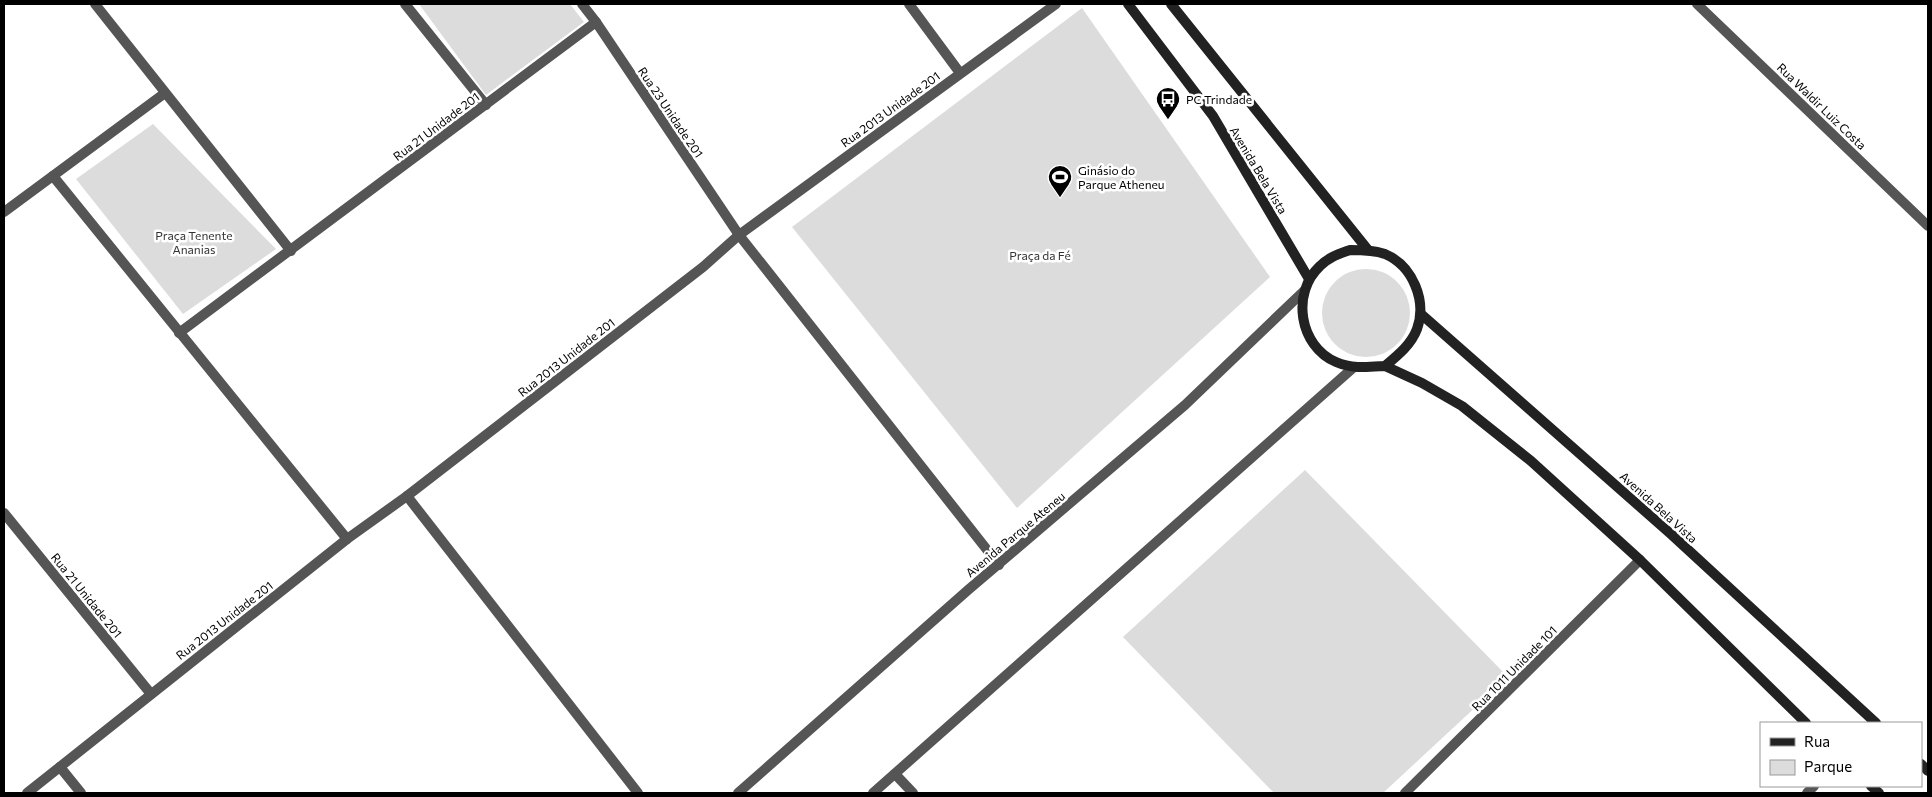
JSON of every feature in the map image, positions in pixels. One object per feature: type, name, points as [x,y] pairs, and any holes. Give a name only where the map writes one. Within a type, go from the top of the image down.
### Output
[{"type":"main road","name":"Avenida Bela Vista","points":[[1128,4],[1212,116],[1307,284]]},
{"type":"main road","points":[[1171,4],[1368,250]]},
{"type":"main road","points":[[1385,366],[1409,343],[1417,330],[1420,314],[1419,296],[1412,279],[1401,264],[1386,254],[1368,250],[1350,250],[1334,256],[1320,266],[1307,284],[1302,298],[1302,316],[1308,335],[1320,351],[1335,362],[1354,367],[1385,366],[1422,383],[1462,406],[1531,461],[1640,560],[1805,722]]},
{"type":"main road","name":"Avenida Bela Vista","points":[[1420,314],[1672,535],[1875,722]]},
{"type":"street","points":[[95,4],[291,251]]},
{"type":"street","points":[[405,4],[486,105]]},
{"type":"street","name":"Rua 23 Unidade 201","points":[[582,4],[739,235]]},
{"type":"street","points":[[909,4],[960,73]]},
{"type":"street","name":"Rua 2013 Unidade 201","points":[[27,793],[347,539],[407,496],[702,267],[739,235],[1056,4]]},
{"type":"street","name":"Rua Waldir Luiz Costa","points":[[1697,4],[1928,226]]},
{"type":"street","name":"Rua 21 Unidade 201","points":[[179,333],[596,22]]},
{"type":"street","points":[[4,212],[165,93]]},
{"type":"street","points":[[53,176],[347,539]]},
{"type":"street","points":[[739,235],[999,565]]},
{"type":"street","name":"Avenida Parque Ateneu","points":[[738,793],[1185,404],[1307,284]]},
{"type":"street","points":[[873,793],[1354,367]]},
{"type":"street","points":[[407,496],[638,793]]},
{"type":"street","name":"Rua 21 Unidade 201","points":[[4,512],[150,694]]},
{"type":"street","name":"Rua 1011 Unidade 101","points":[[1406,793],[1640,560]]},
{"type":"street","points":[[60,768],[81,793]]},
{"type":"street","points":[[895,774],[913,793]]},
{"type":"green space","points":[[419,4],[570,4],[584,22],[486,95]]},
{"type":"green space","name":"Praça da Fé","points":[[1082,8],[1270,277],[1017,508],[792,227]]},
{"type":"green space","name":"Praça Tenente Ananias","points":[[153,124],[276,249],[183,314],[76,179]]},
{"type":"green space","points":[[1366,269],[1383,273],[1397,282],[1406,296],[1410,313],[1406,330],[1397,344],[1383,353],[1366,357],[1349,353],[1335,344],[1326,330],[1322,313],[1326,296],[1335,282],[1349,273]]},
{"type":"green space","points":[[1305,470],[1508,677],[1383,793],[1274,793],[1123,637]]},
{"type":"place","name":"PC Trindade","points":[[1168,120]]},
{"type":"place","name":"Ginásio do Parque Atheneu","points":[[1060,198]]}]
